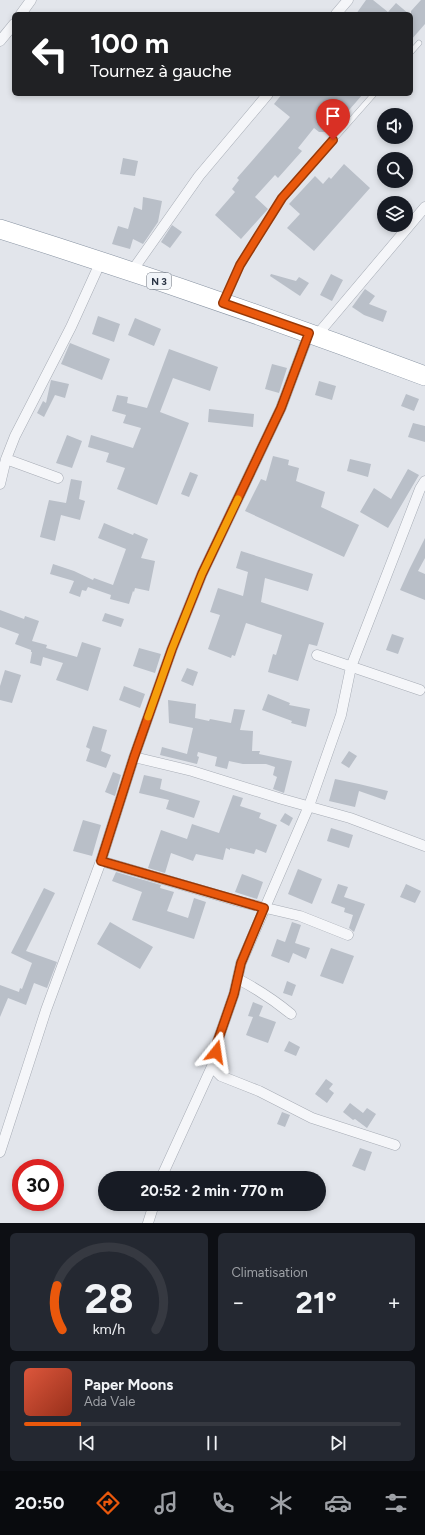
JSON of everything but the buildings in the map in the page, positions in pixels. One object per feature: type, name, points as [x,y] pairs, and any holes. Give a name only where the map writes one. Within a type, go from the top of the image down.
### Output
[{"type":"highway","name":"N 3","points":[[0,229],[101,260],[313,334],[425,376]]},
{"type":"street","points":[[22,12],[31,0]]},
{"type":"street","points":[[338,12],[348,0]]},
{"type":"street","points":[[0,41],[12,26]]},
{"type":"street","points":[[132,271],[199,176],[266,96]]},
{"type":"street","points":[[0,1152],[46,1010],[101,861],[134,757],[172,649],[202,574],[281,408],[313,334],[425,207]]},
{"type":"street","points":[[0,484],[6,459],[15,436],[71,327],[101,260]]},
{"type":"street","points":[[6,459],[58,478]]},
{"type":"street","points":[[395,1145],[312,1118],[259,1091],[220,1076],[214,1070],[214,1062],[217,1043],[227,1018],[241,963],[309,806],[341,715],[351,667],[420,489],[425,481]]},
{"type":"street","points":[[317,655],[420,690]]},
{"type":"street","points":[[134,757],[192,771],[282,800],[350,818],[425,846]]},
{"type":"street","points":[[101,861],[264,908],[300,916],[348,935]]},
{"type":"street","points":[[238,979],[256,988],[277,1002],[291,1014]]},
{"type":"street","points":[[164,1171],[214,1062]]},
{"type":"street","points":[[148,1223],[152,1211]]},
{"type":"lane","points":[[413,50],[419,43]]},
{"type":"lane","points":[[223,303],[240,265],[282,198],[372,96]]},
{"type":"slow traffic","points":[[148,717],[172,649],[202,574],[238,499]]},
{"type":"route","points":[[216,1052],[217,1043],[227,1018],[234,994],[241,963],[264,908],[101,861],[134,757],[172,649],[202,574],[281,408],[309,333],[223,303],[240,265],[282,198],[333,140]]}]
